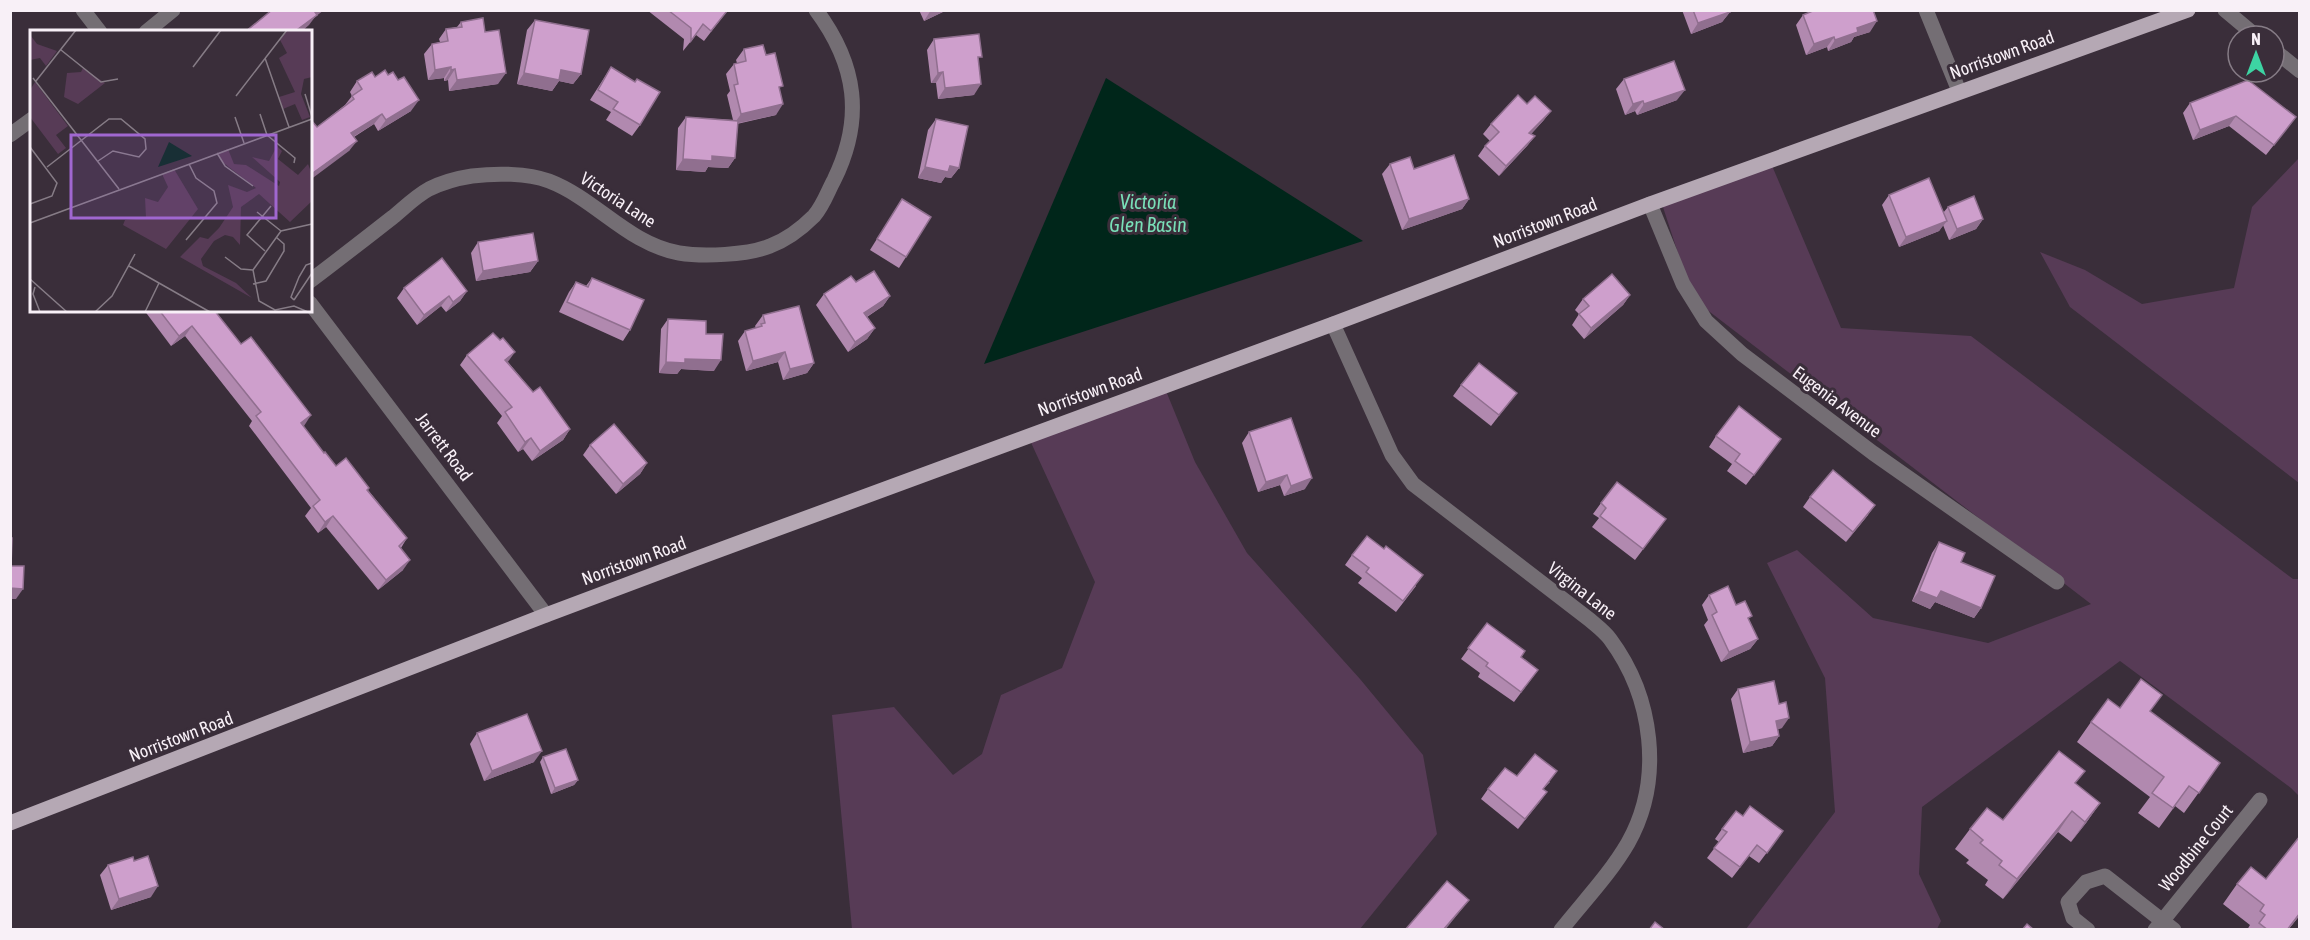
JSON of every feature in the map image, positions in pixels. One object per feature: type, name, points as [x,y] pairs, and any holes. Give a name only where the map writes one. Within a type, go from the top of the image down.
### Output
[{"type":"main road","name":"Norristown Road","points":[[10,824],[546,615],[1333,324],[1650,204],[2188,10]]},
{"type":"street","points":[[83,10],[98,30]]},
{"type":"street","points":[[148,30],[173,10]]},
{"type":"street","name":"Victoria Lane","points":[[312,279],[429,189],[471,176],[515,176],[548,181],[568,191],[656,247],[680,253],[744,252],[768,247],[785,238],[816,214],[843,160],[852,124],[854,108],[851,77],[838,44],[816,10]]},
{"type":"street","points":[[1926,10],[1959,91]]},
{"type":"street","points":[[2225,10],[2242,24]]},
{"type":"street","points":[[2286,60],[2300,71]]},
{"type":"street","points":[[10,135],[30,120]]},
{"type":"street","name":"Eugenia Avenue","points":[[1650,204],[1683,284],[1706,321],[1742,354],[1873,453],[2057,582]]},
{"type":"street","name":"Jarrett Road","points":[[312,306],[546,615]]},
{"type":"street","name":"Virgina Lane","points":[[1333,324],[1392,455],[1413,484],[1609,637],[1624,661],[1640,698],[1650,752],[1647,791],[1641,813],[1615,864],[1561,930]]},
{"type":"street","name":"Woodbine Court","points":[[2088,930],[2073,918],[2068,902],[2086,882],[2105,876],[2164,927],[2260,800]]},
{"type":"shaded area","points":[[2299,158],[2299,483],[2070,307],[2040,252],[2085,270],[2142,304],[2234,288],[2252,207]]},
{"type":"shaded area","points":[[1770,161],[1841,328],[1971,336],[2293,579],[2299,579],[2299,796],[2120,661],[1922,807],[1919,874],[1941,921],[1937,929],[1746,929],[1835,812],[1825,678],[1767,563],[1797,550],[1873,618],[1988,643],[2091,604],[1693,299],[1661,201]]},
{"type":"shaded area","points":[[1164,386],[1195,462],[1247,553],[1360,679],[1423,755],[1437,834],[1360,929],[852,929],[832,715],[894,707],[953,775],[982,754],[1001,695],[1062,668],[1095,582],[1028,436]]},
{"type":"water","name":"Victoria Glen Basin","points":[[1106,78],[1363,241],[984,364]]},
{"type":"building","points":[[272,10],[317,10],[315,12],[317,15],[297,30],[247,30]]},
{"type":"building","points":[[668,10],[727,11],[711,31],[703,24],[691,41],[691,28]]},
{"type":"building","points":[[1693,10],[1729,10],[1730,12],[1698,23]]},
{"type":"building","points":[[1815,10],[1873,10],[1877,21],[1857,28],[1858,32],[1814,44],[1803,15]]},
{"type":"building","points":[[483,18],[485,32],[499,30],[506,73],[457,80],[455,69],[451,70],[451,67],[435,70],[432,44],[448,41],[446,29],[462,27],[461,22]]},
{"type":"building","points":[[535,20],[589,30],[581,74],[561,70],[559,80],[524,73]]},
{"type":"building","points":[[979,34],[982,57],[978,57],[981,84],[945,88],[943,72],[938,73],[934,39]]},
{"type":"building","points":[[763,45],[766,55],[775,53],[783,86],[779,87],[783,104],[741,114],[734,85],[738,84],[734,64],[746,61],[744,49]]},
{"type":"building","points":[[1674,61],[1685,90],[1644,104],[1643,101],[1633,104],[1624,79]]},
{"type":"building","points":[[611,67],[635,82],[637,79],[660,92],[640,125],[613,109],[618,102],[598,90]]},
{"type":"building","points":[[385,70],[388,75],[393,72],[398,80],[404,77],[419,100],[386,120],[382,114],[351,133],[357,141],[312,174],[312,121],[317,127],[354,99],[352,96],[362,89],[357,81],[372,72],[375,77]]},
{"type":"building","points":[[2238,84],[2253,84],[2296,117],[2274,145],[2236,116],[2200,130],[2190,103]]},
{"type":"building","points":[[1518,95],[1527,104],[1535,96],[1551,111],[1529,133],[1535,136],[1506,166],[1485,146],[1499,132],[1491,124]]},
{"type":"building","points":[[686,117],[738,121],[735,158],[712,156],[712,161],[683,159]]},
{"type":"building","points":[[936,119],[968,126],[959,168],[950,166],[948,172],[925,167]]},
{"type":"building","points":[[1454,155],[1469,199],[1409,219],[1390,164],[1410,157],[1414,169]]},
{"type":"building","points":[[1929,178],[1947,221],[1906,237],[1889,195]]},
{"type":"building","points":[[1974,196],[1983,219],[1957,229],[1948,207]]},
{"type":"building","points":[[902,199],[931,217],[906,257],[877,239]]},
{"type":"building","points":[[533,233],[538,261],[483,271],[478,242]]},
{"type":"building","points":[[442,258],[467,291],[453,302],[449,296],[424,315],[404,288]]},
{"type":"building","points":[[874,271],[890,296],[864,313],[875,328],[855,342],[824,294],[851,276],[856,282]]},
{"type":"building","points":[[1612,274],[1630,295],[1591,328],[1579,314],[1589,306],[1583,299]]},
{"type":"building","points":[[592,278],[644,300],[630,330],[567,302],[576,282],[588,287]]},
{"type":"building","points":[[799,306],[814,363],[790,369],[785,352],[753,361],[745,331],[762,326],[761,324],[765,323],[763,315]]},
{"type":"building","points":[[161,312],[216,312],[241,344],[251,337],[311,415],[301,423],[324,453],[336,466],[346,458],[369,488],[367,490],[407,538],[399,546],[410,560],[386,580],[333,516],[325,522],[313,506],[320,500],[256,416],[261,412],[192,326],[179,336]]},
{"type":"building","points":[[668,319],[706,321],[706,334],[723,334],[721,360],[685,359],[685,363],[666,362]]},
{"type":"building","points":[[493,333],[500,340],[503,338],[515,352],[505,360],[533,392],[540,387],[570,429],[540,451],[531,438],[525,442],[505,412],[512,407],[467,355]]},
{"type":"building","points":[[1479,363],[1517,393],[1499,415],[1461,385]]},
{"type":"building","points":[[1739,406],[1781,439],[1754,475],[1735,461],[1740,454],[1716,436]]},
{"type":"building","points":[[1291,418],[1312,478],[1291,486],[1287,475],[1266,482],[1249,432]]},
{"type":"building","points":[[614,424],[647,463],[623,484],[590,445]]},
{"type":"building","points":[[1833,470],[1875,505],[1853,532],[1810,497]]},
{"type":"building","points":[[1617,482],[1666,519],[1643,549],[1600,516],[1606,508],[1601,503]]},
{"type":"building","points":[[1367,536],[1384,549],[1386,546],[1423,575],[1403,601],[1366,572],[1369,568],[1352,555]]},
{"type":"building","points":[[10,538],[12,538],[11,566],[24,566],[23,589],[10,588]]},
{"type":"building","points":[[1939,542],[1965,553],[1961,562],[1995,576],[1981,608],[1941,591],[1937,598],[1919,591]]},
{"type":"building","points":[[1728,586],[1736,605],[1745,601],[1752,616],[1748,618],[1758,639],[1729,652],[1712,615],[1717,612],[1709,595]]},
{"type":"building","points":[[1487,623],[1525,651],[1521,657],[1538,670],[1521,692],[1486,666],[1488,663],[1468,648]]},
{"type":"building","points":[[2141,679],[2162,695],[2150,711],[2220,763],[2199,793],[2189,786],[2173,808],[2152,793],[2164,777],[2091,722],[2108,699],[2120,708]]},
{"type":"building","points":[[1774,681],[1779,704],[1786,702],[1789,718],[1776,721],[1779,736],[1750,742],[1738,689]]},
{"type":"building","points":[[527,714],[542,751],[492,771],[477,733]]},
{"type":"building","points":[[566,749],[578,780],[555,788],[543,757]]},
{"type":"building","points":[[2059,751],[2085,771],[2075,783],[2100,803],[2085,822],[2072,811],[2017,879],[1999,865],[2002,861],[1980,843],[1983,840],[1970,829],[1987,808],[2003,820]]},
{"type":"building","points":[[1535,754],[1557,771],[1543,789],[1547,792],[1525,819],[1488,789],[1505,768],[1517,776]]},
{"type":"building","points":[[1750,806],[1783,831],[1767,853],[1757,845],[1740,867],[1714,848],[1727,832],[1722,829],[1736,811],[1743,816]]},
{"type":"building","points":[[2300,836],[2300,913],[2287,930],[2268,930],[2259,923],[2265,915],[2260,911],[2264,905],[2237,884],[2251,867],[2266,879]]},
{"type":"building","points":[[148,856],[158,886],[119,899],[108,865],[133,857],[134,861]]},
{"type":"building","points":[[1447,881],[1469,900],[1443,930],[1405,930]]},
{"type":"building","points":[[1655,922],[1665,930],[1649,930]]},
{"type":"building","points":[[2027,924],[2034,930],[2022,930]]}]
